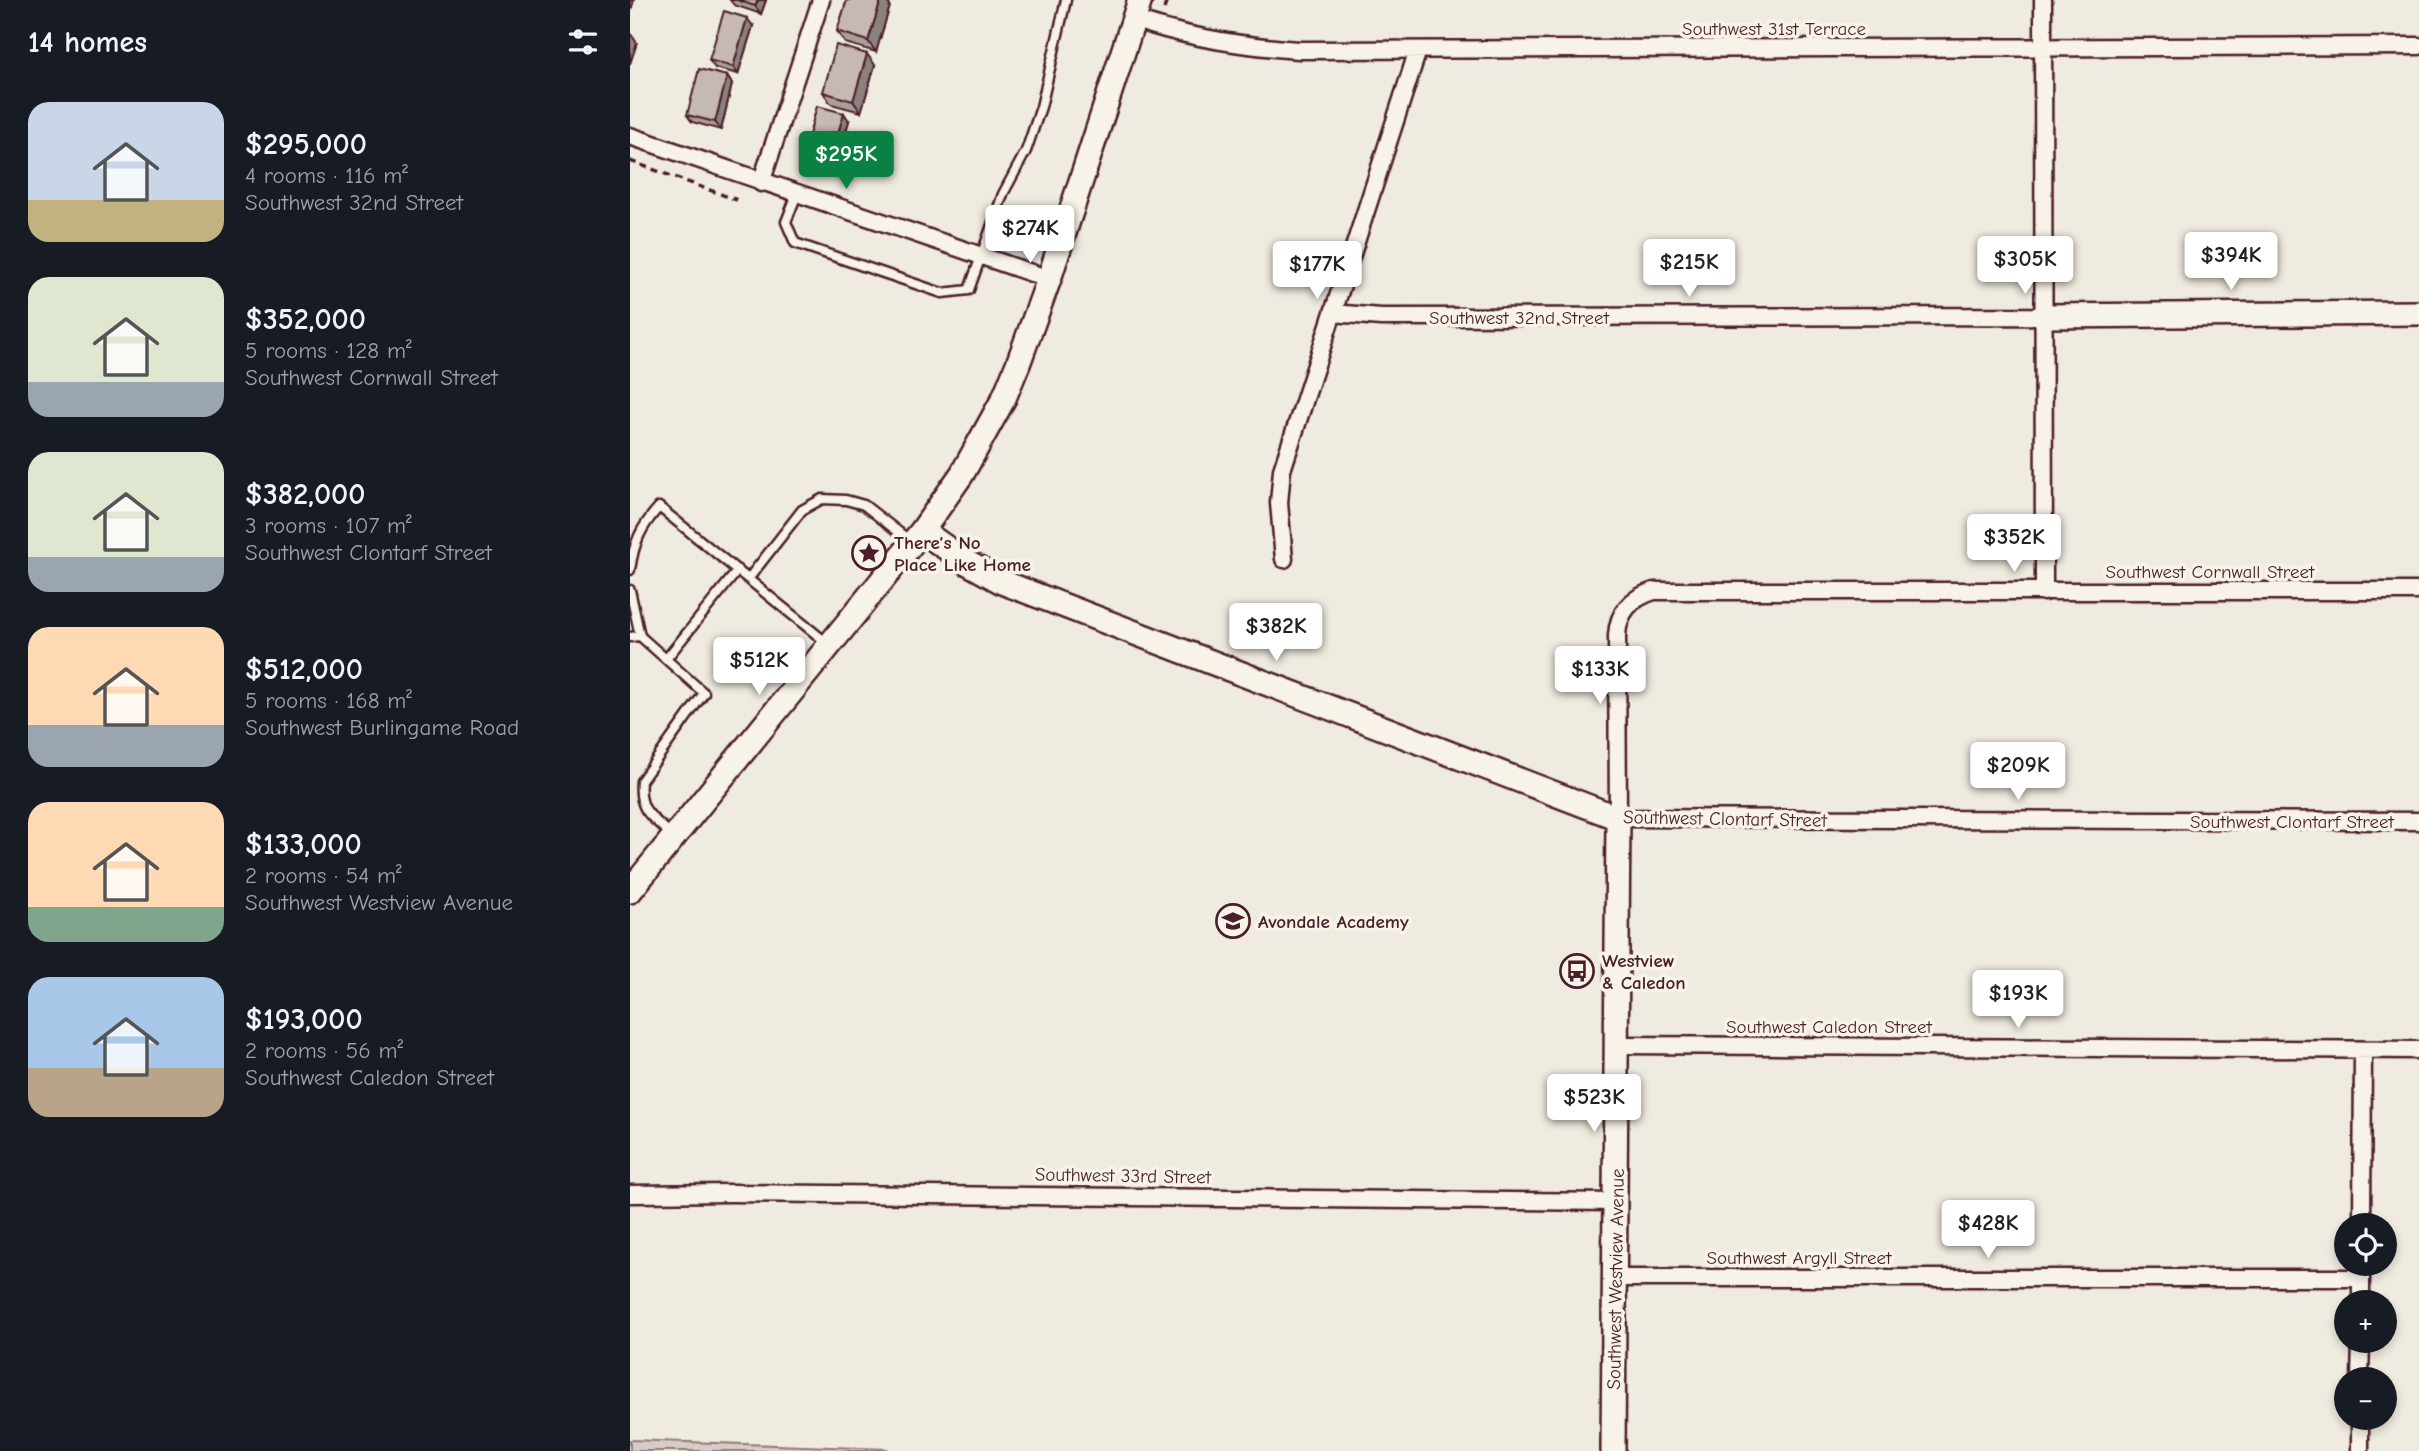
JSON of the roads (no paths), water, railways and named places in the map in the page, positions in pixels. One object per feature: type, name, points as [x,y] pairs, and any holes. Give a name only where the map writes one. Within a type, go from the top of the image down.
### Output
[{"type":"street","points":[[761,183],[821,0]]},
{"type":"street","points":[[2043,0],[2044,592]]},
{"type":"street","points":[[630,891],[917,537],[962,474],[1004,398],[1049,279],[1136,10]]},
{"type":"street","name":"Southwest 31st Terrace","points":[[1136,10],[1178,33],[1254,47],[1299,50],[2419,46]]},
{"type":"street","points":[[1284,559],[1279,503],[1282,470],[1418,50]]},
{"type":"street","points":[[630,136],[761,183],[1049,279]]},
{"type":"street","name":"Southwest 32nd Street","points":[[1333,313],[1381,317],[2419,313]]},
{"type":"street","name":"Southwest Clontarf Street","points":[[917,537],[1002,582],[1618,818],[2419,821]]},
{"type":"street","name":"Southwest Cornwall Street","points":[[1628,606],[1642,595],[1654,591],[2419,591]]},
{"type":"street","name":"Southwest Westview Avenue","points":[[1613,1451],[1618,628],[1628,606]]},
{"type":"street","name":"Southwest Caledon Street","points":[[1617,1045],[2419,1050]]},
{"type":"street","points":[[2361,1213],[2363,1050]]},
{"type":"street","name":"Southwest 33rd Street","points":[[630,1194],[1616,1202]]},
{"type":"street","name":"Southwest Argyll Street","points":[[1615,1278],[2334,1271]]},
{"type":"street","points":[[2360,1430],[2360,1451]]},
{"type":"lane","points":[[797,194],[786,222],[794,243],[942,293],[969,290],[1003,194],[1026,150],[1041,107],[1066,0]]},
{"type":"lane","points":[[749,578],[802,510],[822,499],[846,500],[864,505],[917,537]]},
{"type":"lane","points":[[630,570],[633,552],[643,526],[659,507],[830,645]]},
{"type":"lane","points":[[666,659],[738,570]]},
{"type":"lane","points":[[630,590],[640,636],[704,693],[641,781],[639,797],[644,810],[674,837]]},
{"type":"lane","points":[[630,638],[640,636]]},
{"type":"place","name":"There’s No Place Like Home","points":[[869,553]]},
{"type":"place","name":"Avondale Academy","points":[[1233,921]]},
{"type":"place","name":"Westview & Caledon","points":[[1577,971]]}]
